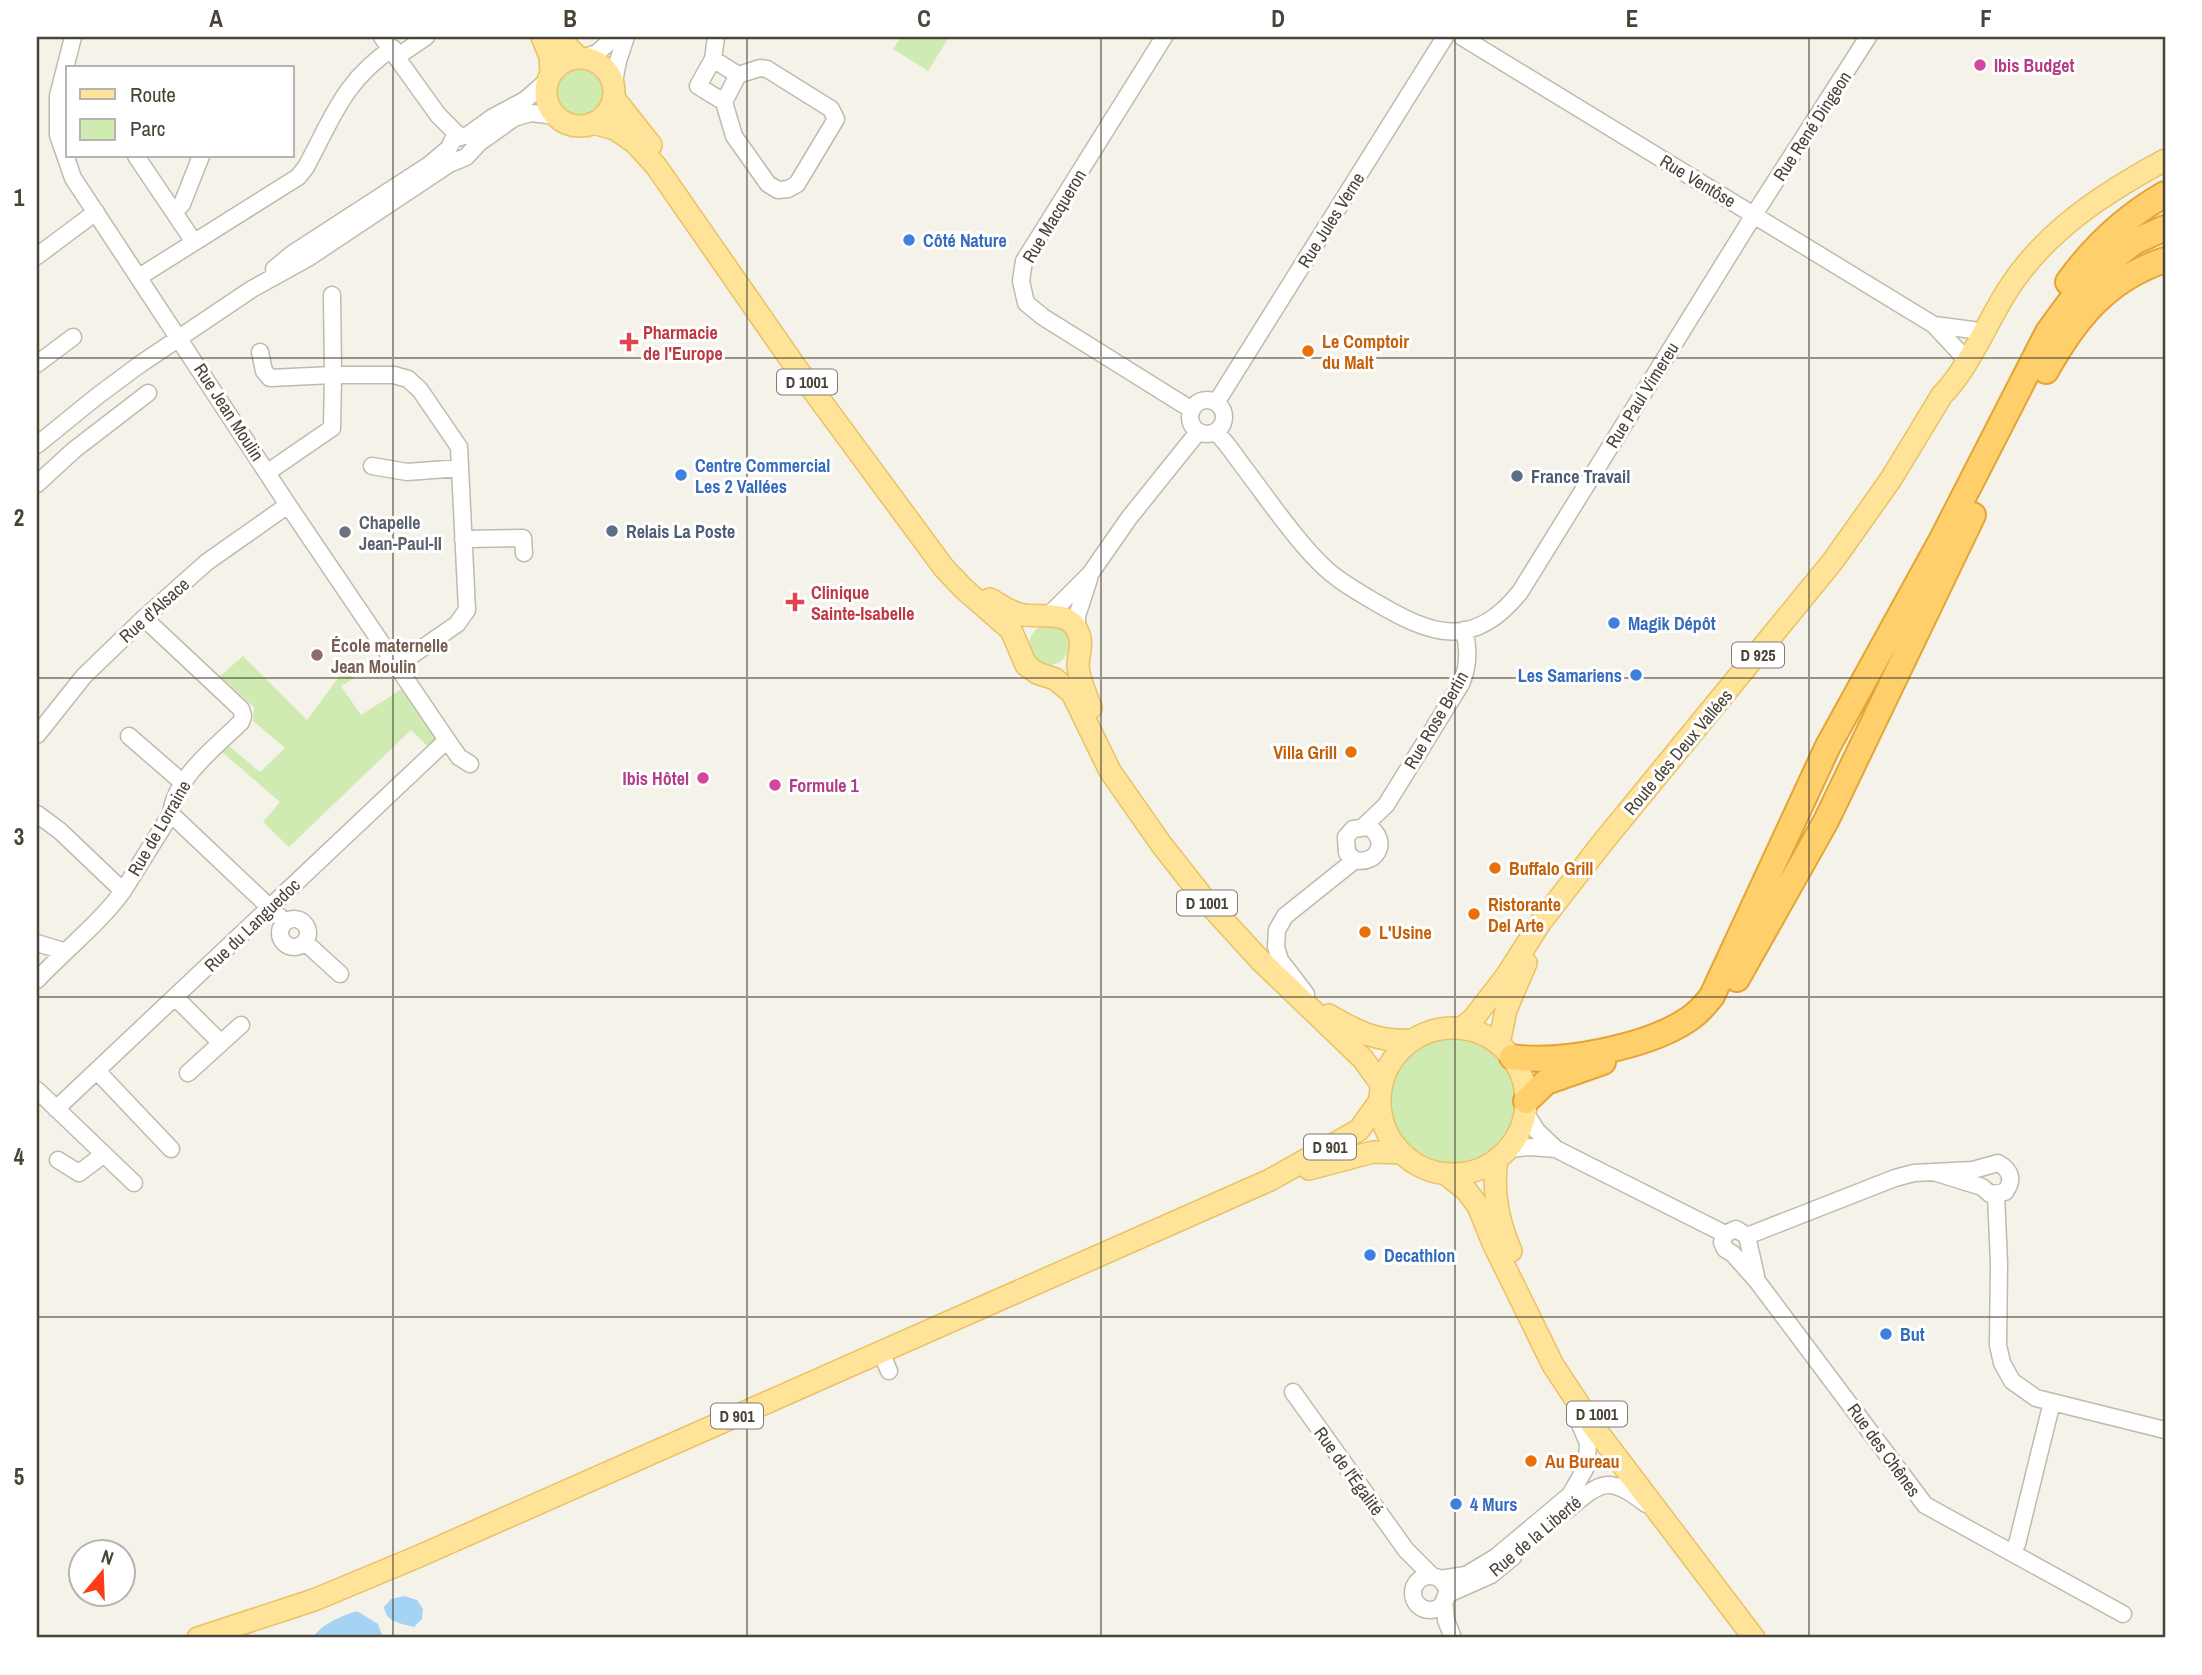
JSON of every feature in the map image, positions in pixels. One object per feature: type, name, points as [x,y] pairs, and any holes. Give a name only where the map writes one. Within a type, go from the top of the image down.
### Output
[{"type":"highway","points":[[2009,423],[2037,335],[2067,283],[2095,246],[2112,230],[2142,207],[2165,194]]},
{"type":"highway","points":[[1525,1106],[1538,1088],[1556,1078],[1661,1042],[1693,1026],[1720,1002],[1736,981],[1826,821],[2009,423],[2025,379],[2048,332],[2086,281],[2134,242],[2165,228]]},
{"type":"highway","points":[[1505,1050],[1526,1059],[1590,1054],[1618,1048],[1676,1027],[1691,1018],[1712,996],[1828,746],[2054,340],[2090,290],[2117,264],[2165,238]]},
{"type":"highway","points":[[2009,423],[2062,342],[2095,301],[2116,284],[2165,260]]},
{"type":"main road","points":[[542,37],[550,56],[547,99],[556,116],[573,125],[593,123],[607,113],[613,92],[611,79],[600,65],[582,58],[558,37]]},
{"type":"main road","points":[[549,77],[563,62],[582,58]]},
{"type":"main road","name":"D 1001","points":[[613,92],[659,154],[756,299],[922,519],[951,562],[972,585],[1003,607],[1018,613],[1044,615]]},
{"type":"main road","name":"D 1001","points":[[593,123],[615,129],[634,142],[656,166],[795,366],[918,534],[955,580],[1011,631],[1019,648]]},
{"type":"main road","name":"Route des Deux Vallées","points":[[1462,1028],[1507,975],[1540,923],[1603,842],[1833,561],[1892,479],[1942,395],[1973,330],[2016,262],[2053,222],[2089,193],[2165,147]]},
{"type":"main road","name":"Route des Deux Vallées","points":[[1942,395],[1953,384],[1995,311],[2027,263],[2072,219],[2096,200],[2165,159]]},
{"type":"main road","points":[[1044,615],[1068,620],[1077,631],[1080,639],[1079,653],[1069,669],[1056,675],[1046,675],[1037,673],[1026,665],[1019,648],[1023,629],[1044,615]]},
{"type":"main road","name":"D 1001","points":[[1079,653],[1080,679],[1128,797]]},
{"type":"main road","name":"D 1001","points":[[1046,675],[1072,693],[1110,771],[1182,872],[1260,960],[1363,1059],[1380,1093]]},
{"type":"main road","name":"Route des Deux Vallées","points":[[1505,1050],[1504,1017],[1516,986],[1557,903]]},
{"type":"main road","name":"D 1001","points":[[1300,997],[1369,1036],[1382,1040],[1412,1040]]},
{"type":"main road","points":[[1462,1028],[1479,1033],[1505,1050],[1521,1075],[1525,1106],[1518,1135],[1502,1154],[1474,1171],[1447,1175],[1423,1168],[1401,1153],[1386,1132],[1380,1093],[1390,1063],[1412,1040],[1436,1030],[1462,1028]]},
{"type":"main road","name":"D 901","points":[[198,1638],[270,1616],[353,1584],[885,1362],[1270,1180],[1360,1130],[1380,1093]]},
{"type":"main road","name":"D 901","points":[[1270,1180],[1373,1152],[1401,1153]]},
{"type":"main road","name":"D 1001","points":[[1502,1154],[1494,1192],[1507,1240],[1563,1360],[1593,1409],[1763,1638]]},
{"type":"main road","name":"D 1001","points":[[1447,1175],[1466,1190],[1478,1206],[1553,1365],[1593,1426],[1754,1638]]},
{"type":"street","name":"Rue Jean Moulin","points":[[66,158],[58,135],[59,89],[73,37]]},
{"type":"street","points":[[139,277],[298,177],[306,167],[346,91],[360,73],[391,47],[426,37]]},
{"type":"street","points":[[582,58],[597,52],[615,37]]},
{"type":"street","points":[[613,92],[618,61],[626,37]]},
{"type":"street","points":[[716,37],[713,59],[698,86],[724,102],[734,136],[768,184],[778,190],[797,184],[836,119],[831,108],[767,69],[760,68],[738,75],[724,102]]},
{"type":"street","name":"Rue Macqueron","points":[[1164,37],[1024,261],[1021,281],[1026,303],[1044,317],[1192,410]]},
{"type":"street","name":"Rue Jules Verne","points":[[1216,403],[1445,37]]},
{"type":"street","name":"Rue Ventôse","points":[[1462,37],[1934,325],[1961,354]]},
{"type":"street","name":"Rue René Dingeon","points":[[1754,215],[1868,37]]},
{"type":"street","points":[[391,47],[459,146]]},
{"type":"street","points":[[713,59],[738,75]]},
{"type":"street","points":[[37,446],[96,397],[252,289],[292,254],[459,146],[525,100],[549,77]]},
{"type":"street","points":[[459,146],[491,133],[514,118],[531,113],[556,116]]},
{"type":"street","name":"Rue Jean Moulin","points":[[66,158],[73,178],[288,505],[447,740],[459,757],[470,764]]},
{"type":"street","points":[[137,158],[194,242]]},
{"type":"street","points":[[173,212],[182,204],[200,158]]},
{"type":"street","points":[[37,256],[96,212]]},
{"type":"street","name":"Rue Paul Vimereu","points":[[1216,432],[1306,549],[1329,573],[1421,627],[1437,631],[1478,627],[1502,612],[1520,592],[1754,215]]},
{"type":"street","points":[[268,472],[332,428],[332,295]]},
{"type":"street","name":"Rue Ventôse","points":[[1934,325],[1973,330]]},
{"type":"street","points":[[37,364],[73,337]]},
{"type":"street","points":[[260,352],[264,371],[270,378],[394,375],[408,379],[420,390],[459,447],[467,610],[457,624],[398,665]]},
{"type":"street","points":[[37,484],[74,450],[148,393]]},
{"type":"street","points":[[1205,400],[1216,403],[1223,410],[1224,420],[1216,432],[1198,432],[1191,422],[1195,405],[1205,400]]},
{"type":"street","points":[[1044,615],[1090,575],[1129,518],[1198,432]]},
{"type":"street","points":[[372,466],[407,472],[460,468]]},
{"type":"street","name":"Rue d'Alsace","points":[[37,735],[84,676],[144,618],[207,562],[288,505]]},
{"type":"street","points":[[463,539],[523,538],[524,554]]},
{"type":"street","points":[[1077,631],[1077,616],[1090,575]]},
{"type":"street","name":"Rue de Lorraine","points":[[37,980],[63,951],[109,910],[171,814],[173,799],[182,782],[241,722],[243,716],[241,709],[144,618]]},
{"type":"street","name":"Rue Rose Bertin","points":[[1371,830],[1465,676],[1468,653],[1464,630]]},
{"type":"street","points":[[129,736],[182,782]]},
{"type":"street","name":"Rue du Languedoc","points":[[56,1109],[447,740]]},
{"type":"street","name":"Rue de Lorraine","points":[[37,814],[60,831],[123,891]]},
{"type":"street","points":[[171,814],[285,922],[291,920],[303,923],[308,935],[305,942],[341,974]]},
{"type":"street","points":[[1353,829],[1371,830],[1380,846],[1376,856],[1367,861],[1356,860],[1347,853],[1345,842],[1353,829]]},
{"type":"street","points":[[1319,1009],[1280,960],[1276,947],[1278,930],[1285,916],[1356,860]]},
{"type":"street","points":[[37,943],[63,951]]},
{"type":"street","points":[[176,998],[221,1043]]},
{"type":"street","points":[[188,1073],[240,1025]]},
{"type":"street","points":[[97,1071],[171,1149]]},
{"type":"street","points":[[37,1090],[134,1183]]},
{"type":"street","points":[[1525,1106],[1537,1131],[1556,1149]]},
{"type":"street","points":[[1502,1154],[1530,1147],[1556,1149]]},
{"type":"street","name":"Rue des Chênes","points":[[1556,1149],[1725,1234],[1723,1245],[1742,1245],[1757,1280],[1925,1505],[2123,1614]]},
{"type":"street","points":[[58,1160],[79,1173],[103,1155]]},
{"type":"street","points":[[1742,1245],[1895,1178],[1914,1173],[1983,1168],[1998,1163],[2006,1167],[2011,1175],[2005,1192],[1989,1191],[1937,1173]]},
{"type":"street","points":[[1983,1168],[1979,1178],[1989,1191],[1999,1263],[1998,1345],[2012,1381],[2036,1398],[2165,1430]]},
{"type":"street","name":"Rue de la Liberté","points":[[1436,1578],[1466,1575],[1496,1557],[1570,1495],[1579,1482],[1585,1469],[1588,1443],[1553,1365]]},
{"type":"street","name":"Rue de l'Égalité","points":[[1293,1392],[1406,1550],[1436,1578]]},
{"type":"street","points":[[2011,1552],[2017,1544],[2052,1402]]},
{"type":"street","name":"Rue de la Liberté","points":[[1445,1598],[1491,1575],[1596,1487],[1624,1487],[1658,1513]]},
{"type":"street","name":"Rue de l'Égalité","points":[[1406,1550],[1411,1562],[1414,1586]]},
{"type":"street","points":[[1423,1577],[1436,1578],[1445,1585],[1446,1620],[1453,1638],[1414,1600],[1414,1586],[1423,1577]]},
{"type":"street","points":[[1426,1609],[1437,1608],[1445,1598]]},
{"type":"green space","points":[[901,37],[949,37],[928,71],[893,49]]},
{"type":"green space","points":[[580,64],[590,66],[598,72],[604,80],[604,100],[598,108],[590,114],[580,116],[570,114],[562,108],[556,100],[554,90],[556,80],[562,72],[570,66]]},
{"type":"green space","points":[[1049,625],[1057,626],[1063,631],[1068,637],[1068,653],[1063,659],[1057,664],[1049,665],[1041,664],[1035,659],[1030,653],[1029,645],[1030,637],[1035,631],[1041,626]]},
{"type":"green space","points":[[243,656],[307,720],[344,670],[354,678],[341,686],[361,715],[403,688],[438,739],[429,748],[411,730],[289,847],[263,822],[280,802],[222,752],[228,745],[260,772],[285,748],[253,721],[254,707],[220,676]]},
{"type":"green space","points":[[1452,1033],[1477,1038],[1498,1052],[1512,1073],[1517,1098],[1512,1123],[1498,1144],[1477,1158],[1452,1163],[1427,1158],[1406,1144],[1392,1123],[1387,1098],[1392,1073],[1406,1052],[1427,1038]]},
{"type":"water","points":[[404,1596],[417,1600],[423,1609],[422,1619],[414,1627],[395,1622],[385,1612],[384,1607],[391,1599]]},
{"type":"water","points":[[357,1611],[378,1624],[383,1638],[313,1638],[327,1624]]},
{"type":"place","name":"Ibis Budget","points":[[1980,65]]},
{"type":"place","name":"Côté Nature","points":[[909,240]]},
{"type":"place","name":"Pharmacie de l'Europe","points":[[629,342]]},
{"type":"place","name":"Le Comptoir du Malt","points":[[1308,351]]},
{"type":"place","name":"Centre Commercial Les 2 Vallées","points":[[681,475]]},
{"type":"place","name":"France Travail","points":[[1517,476]]},
{"type":"place","name":"Relais La Poste","points":[[612,531]]},
{"type":"place","name":"Chapelle Jean-Paul-II","points":[[345,532]]},
{"type":"place","name":"Clinique Sainte-Isabelle","points":[[795,602]]},
{"type":"place","name":"Magik Dépôt","points":[[1614,623]]},
{"type":"place","name":"École maternelle Jean Moulin","points":[[317,655]]},
{"type":"place","name":"Les Samariens","points":[[1636,675]]},
{"type":"place","name":"Villa Grill","points":[[1351,752]]},
{"type":"place","name":"Ibis Hôtel","points":[[703,778]]},
{"type":"place","name":"Formule 1","points":[[775,785]]},
{"type":"place","name":"Buffalo Grill","points":[[1495,868]]},
{"type":"place","name":"Ristorante Del Arte","points":[[1474,914]]},
{"type":"place","name":"L'Usine","points":[[1365,932]]},
{"type":"place","name":"Decathlon","points":[[1370,1255]]},
{"type":"place","name":"But","points":[[1886,1334]]},
{"type":"place","name":"Au Bureau","points":[[1531,1461]]},
{"type":"place","name":"4 Murs","points":[[1456,1504]]}]
